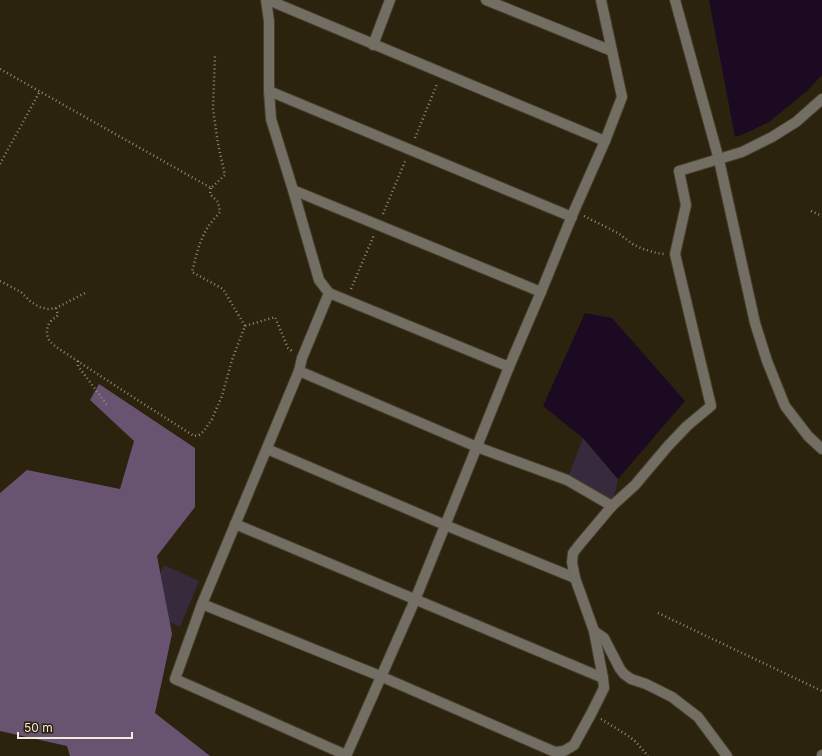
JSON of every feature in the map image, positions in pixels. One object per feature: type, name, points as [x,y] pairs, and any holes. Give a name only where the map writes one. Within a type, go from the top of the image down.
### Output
[{"type":"street","points":[[509,368],[329,293],[319,280],[293,190],[270,119],[267,0],[606,141]]},
{"type":"street","points":[[373,45],[390,0]]},
{"type":"street","points":[[486,0],[612,51]]},
{"type":"street","points":[[329,293],[302,358],[300,372],[202,604],[175,679],[346,756],[380,676],[415,600],[573,214],[606,141],[622,97],[601,0]]},
{"type":"street","points":[[675,0],[719,160],[755,323],[767,361],[785,406],[808,436],[822,449]]},
{"type":"street","points":[[269,91],[573,214]]},
{"type":"street","points":[[202,604],[380,676],[555,752],[564,751],[574,745],[604,688],[594,631],[575,578],[572,562],[573,553],[612,506],[635,485],[668,446],[687,426],[711,406],[674,254],[686,205],[679,171],[742,152],[772,137],[796,122],[822,99]]},
{"type":"street","points":[[293,190],[541,292]]},
{"type":"street","points":[[300,372],[477,447],[567,480],[612,506]]},
{"type":"street","points":[[267,449],[445,525],[575,578]]},
{"type":"street","points":[[235,524],[603,678]]},
{"type":"street","points":[[594,631],[604,638],[624,674],[631,679],[646,684],[672,697],[698,717],[727,756]]},
{"type":"path","points":[[215,55],[213,115],[225,176],[211,188],[210,194],[218,202],[220,212],[208,227],[197,251],[192,272],[223,288],[245,326]]},
{"type":"path","points":[[0,69],[211,188]]},
{"type":"path","points":[[346,300],[379,225],[442,72]]},
{"type":"path","points":[[0,164],[40,91]]},
{"type":"path","points":[[811,211],[822,216]]},
{"type":"path","points":[[573,214],[611,229],[634,245],[643,249],[657,253],[674,254]]},
{"type":"path","points":[[0,281],[20,292],[39,307],[48,309],[56,308],[86,293]]},
{"type":"path","points":[[56,308],[58,315],[51,321],[47,328],[47,334],[49,340],[56,348],[194,436],[199,435],[204,431],[212,419],[245,326]]},
{"type":"path","points":[[245,326],[276,317],[288,348],[302,358]]},
{"type":"path","points":[[78,361],[78,366],[107,405]]},
{"type":"path","points":[[658,613],[822,690]]},
{"type":"path","points":[[601,716],[601,719],[636,742],[648,756]]},
{"type":"shaded area","points":[[709,0],[822,0],[822,75],[808,90],[769,122],[735,137]]},
{"type":"shaded area","points":[[585,313],[612,318],[685,401],[618,479],[583,438],[543,406]]},
{"type":"shaded area","points":[[99,384],[195,448],[195,507],[157,556],[172,634],[155,713],[210,756],[70,756],[67,746],[0,731],[0,493],[27,470],[120,489],[134,441],[90,400]]},
{"type":"shaded area","points":[[583,438],[618,479],[612,506],[567,480]]},
{"type":"shaded area","points":[[164,565],[199,581],[180,627],[144,609]]}]
